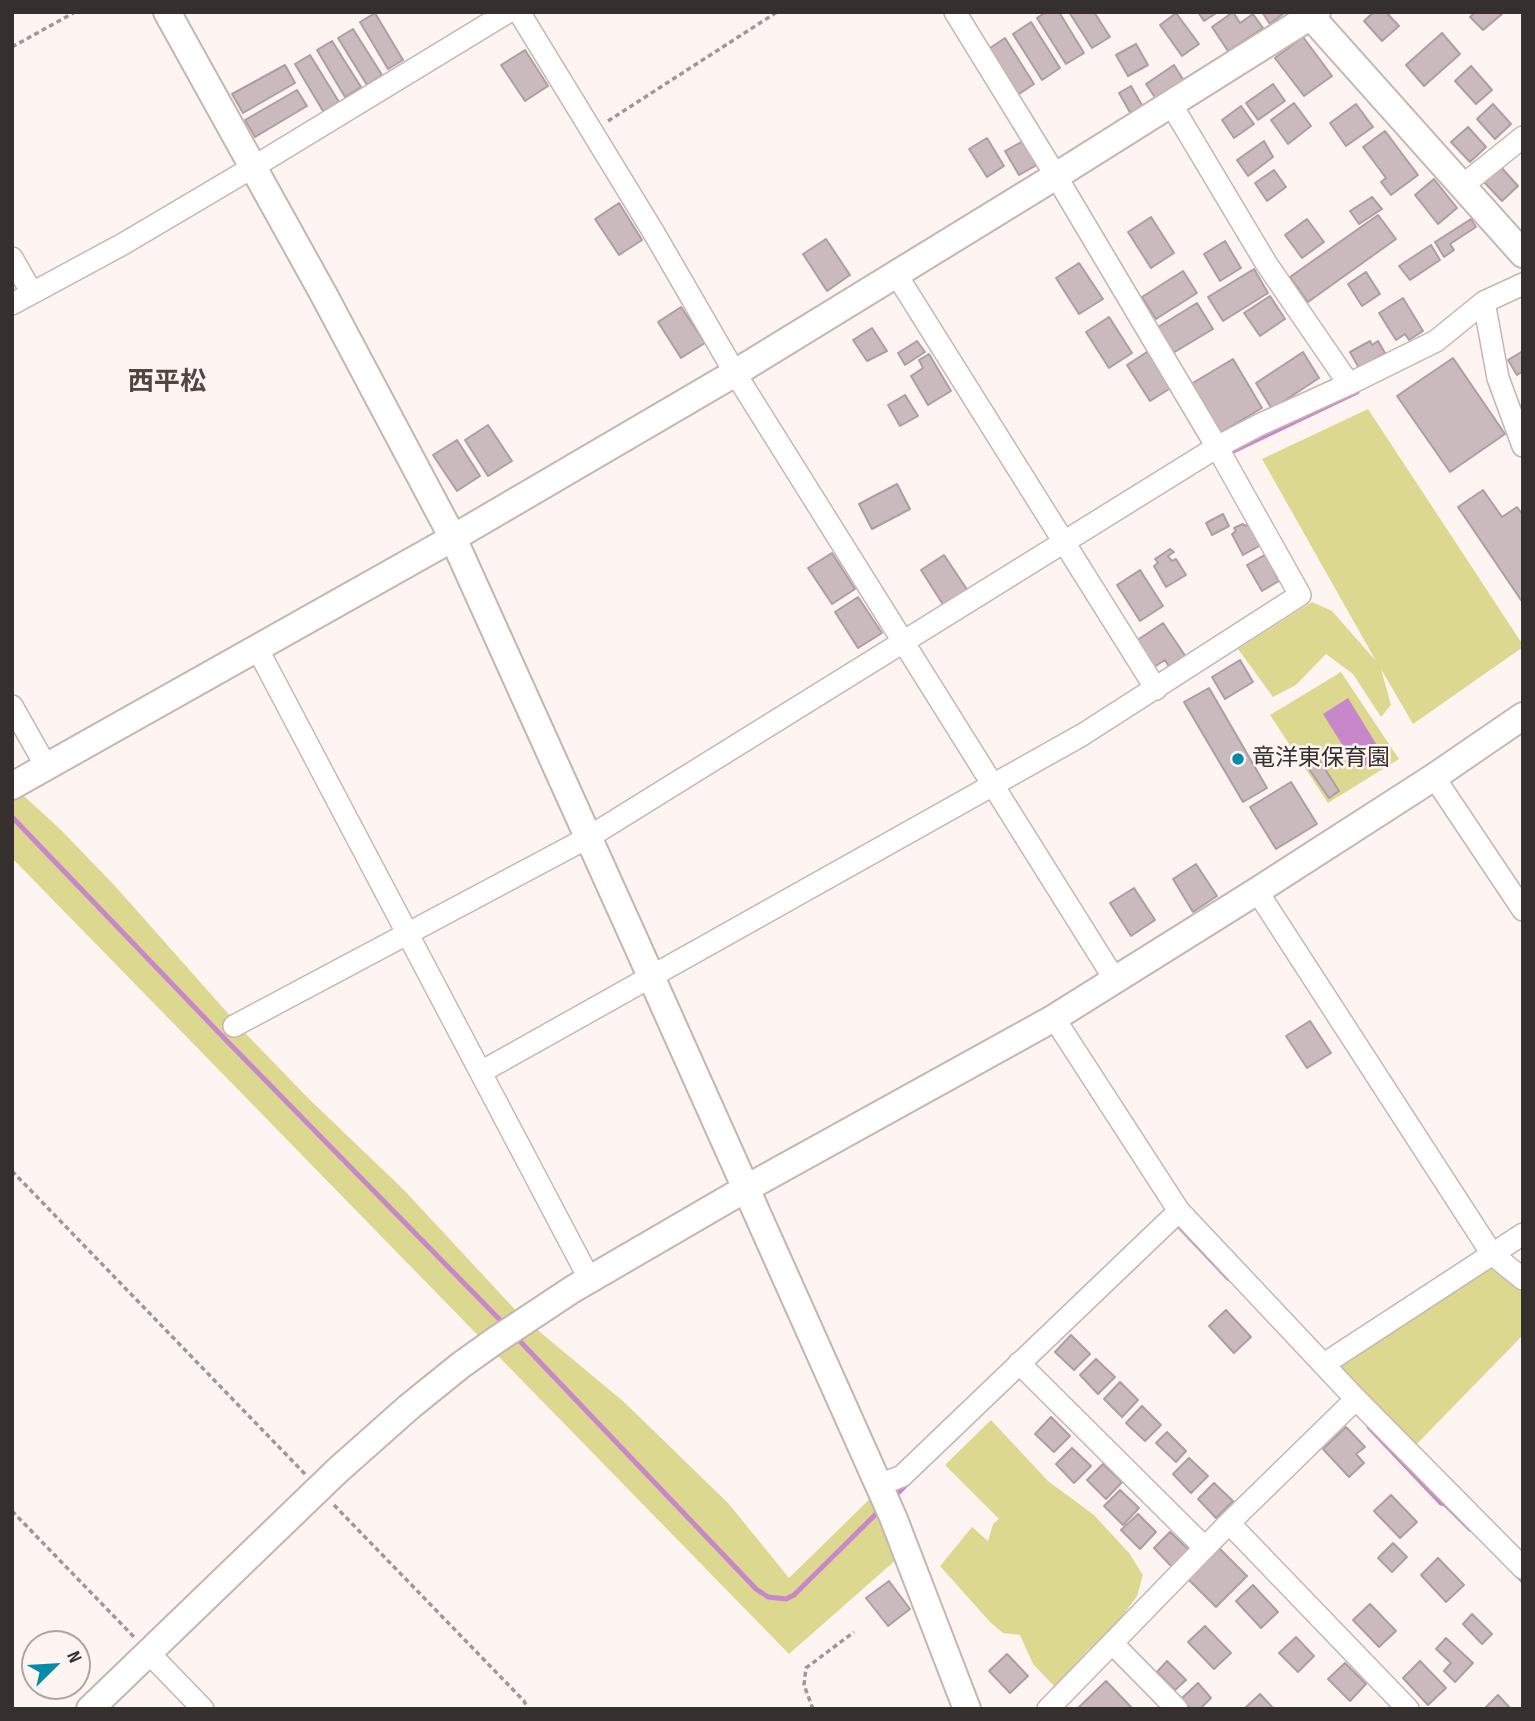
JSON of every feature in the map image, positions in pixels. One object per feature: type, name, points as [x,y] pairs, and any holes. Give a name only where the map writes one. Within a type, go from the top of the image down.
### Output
[{"type":"street","points":[[167,12],[324,295],[453,538],[879,1485],[967,1709]]},
{"type":"street","points":[[12,303],[123,244],[508,12]]},
{"type":"street","points":[[519,12],[654,233],[735,373],[1115,980]]},
{"type":"street","points":[[481,1072],[1082,736],[1300,595],[1217,447],[955,12]]},
{"type":"street","points":[[12,786],[453,538],[735,373],[1056,176],[1312,14],[1523,254]]},
{"type":"street","points":[[1171,104],[1266,263],[1349,384]]},
{"type":"street","points":[[1462,186],[1523,137]]},
{"type":"street","points":[[12,258],[32,293]]},
{"type":"street","points":[[897,274],[1156,689]]},
{"type":"street","points":[[234,1026],[589,837],[1217,447],[1436,341],[1484,302],[1523,284]]},
{"type":"street","points":[[1484,302],[1498,378],[1523,446]]},
{"type":"street","points":[[257,648],[590,1280]]},
{"type":"street","points":[[12,706],[46,766]]},
{"type":"street","points":[[90,1709],[319,1489],[409,1407],[461,1365],[590,1280],[745,1189],[1054,1018],[1257,891],[1523,716]]},
{"type":"street","points":[[1434,777],[1523,911]]},
{"type":"street","points":[[1257,891],[1492,1254],[1523,1279]]},
{"type":"street","points":[[1054,1018],[1179,1211],[1356,1399],[1523,1568]]},
{"type":"street","points":[[879,1485],[902,1476],[1179,1211]]},
{"type":"street","points":[[1324,1364],[1523,1234]]},
{"type":"street","points":[[1019,1363],[1205,1548]]},
{"type":"street","points":[[1048,1709],[1205,1548],[1356,1399]]},
{"type":"street","points":[[1229,1524],[1408,1709]]},
{"type":"street","points":[[1112,1643],[1177,1709]]},
{"type":"street","points":[[148,1652],[203,1709]]},
{"type":"path","points":[[12,47],[75,12]]},
{"type":"path","points":[[592,131],[777,12]]},
{"type":"path","points":[[12,1171],[524,1701],[528,1709]]},
{"type":"path","points":[[12,1511],[148,1652]]},
{"type":"path","points":[[813,1709],[804,1685],[806,1668],[854,1632]]},
{"type":"shaded area","points":[[1368,409],[1523,645],[1413,724],[1381,669],[1391,705],[1381,717],[1353,674],[1326,654],[1296,685],[1273,697],[1238,649],[1312,602],[1332,611],[1376,661],[1262,459]]},
{"type":"shaded area","points":[[1341,672],[1399,759],[1328,803],[1270,715]]},
{"type":"shaded area","points":[[1348,698],[1383,755],[1358,770],[1323,714]]},
{"type":"shaded area","points":[[12,785],[61,830],[115,886],[248,1036],[404,1190],[522,1317],[624,1402],[729,1504],[789,1578],[887,1482],[906,1551],[789,1654],[12,858]]},
{"type":"shaded area","points":[[1492,1254],[1523,1279],[1523,1335],[1409,1452],[1334,1357]]},
{"type":"shaded area","points":[[991,1420],[1048,1481],[1094,1515],[1129,1553],[1143,1575],[1137,1596],[1111,1632],[1088,1650],[1055,1687],[1033,1664],[1020,1635],[1003,1633],[990,1622],[940,1566],[972,1527],[988,1541],[993,1524],[999,1519],[945,1465]]},
{"type":"building","points":[[1046,12],[1059,12],[1084,53],[1066,64],[1037,18]]},
{"type":"building","points":[[1069,12],[1094,12],[1110,37],[1092,48]]},
{"type":"building","points":[[1198,12],[1218,12],[1204,21]]},
{"type":"building","points":[[1233,12],[1240,23],[1253,14],[1263,28],[1228,51],[1212,27]]},
{"type":"building","points":[[1262,12],[1285,12],[1270,24]]},
{"type":"building","points":[[1374,12],[1386,12],[1399,26],[1382,41],[1364,21]]},
{"type":"building","points":[[1475,12],[1502,14],[1483,30],[1470,17]]},
{"type":"building","points":[[375,13],[403,60],[388,69],[360,22]]},
{"type":"building","points":[[1176,13],[1199,44],[1182,56],[1160,25]]},
{"type":"building","points":[[1031,22],[1060,68],[1042,80],[1013,34]]},
{"type":"building","points":[[353,29],[382,75],[367,85],[338,38]]},
{"type":"building","points":[[1442,33],[1460,54],[1424,86],[1406,65]]},
{"type":"building","points":[[1303,37],[1332,76],[1304,96],[1275,58]]},
{"type":"building","points":[[1005,38],[1034,84],[1016,96],[987,50]]},
{"type":"building","points":[[332,41],[361,87],[345,97],[317,50]]},
{"type":"building","points":[[1136,44],[1148,65],[1128,76],[1116,55]]},
{"type":"building","points":[[525,50],[548,86],[525,101],[501,65]]},
{"type":"building","points":[[310,55],[339,102],[323,111],[295,64]]},
{"type":"building","points":[[285,65],[295,83],[243,113],[232,94]]},
{"type":"building","points":[[1174,65],[1184,81],[1156,99],[1146,84]]},
{"type":"building","points":[[1471,66],[1492,90],[1476,104],[1455,81]]},
{"type":"building","points":[[1273,84],[1285,101],[1258,120],[1246,103]]},
{"type":"building","points":[[1131,86],[1143,107],[1131,114],[1119,93]]},
{"type":"building","points":[[297,90],[307,106],[255,137],[245,120]]},
{"type":"building","points":[[1294,103],[1311,126],[1288,144],[1271,120]]},
{"type":"building","points":[[1356,104],[1373,127],[1346,146],[1330,123]]},
{"type":"building","points":[[1493,104],[1511,124],[1495,139],[1477,119]]},
{"type":"building","points":[[1241,106],[1254,124],[1234,138],[1222,120]]},
{"type":"building","points":[[1468,127],[1486,147],[1470,162],[1451,142]]},
{"type":"building","points":[[1385,131],[1418,175],[1391,195],[1381,182],[1386,178],[1363,147]]},
{"type":"building","points":[[987,138],[1004,166],[987,177],[969,149]]},
{"type":"building","points":[[1023,141],[1037,165],[1019,175],[1005,151]]},
{"type":"building","points":[[1264,141],[1273,157],[1248,176],[1237,160]]},
{"type":"building","points":[[1500,166],[1518,186],[1502,201],[1483,181]]},
{"type":"building","points":[[1274,170],[1286,187],[1267,201],[1255,183]]},
{"type":"building","points":[[1434,179],[1457,208],[1438,224],[1415,195]]},
{"type":"building","points":[[1372,197],[1382,209],[1359,224],[1350,211]]},
{"type":"building","points":[[619,203],[642,240],[619,255],[595,219]]},
{"type":"building","points":[[1378,215],[1396,239],[1308,302],[1290,277]]},
{"type":"building","points":[[1151,217],[1174,253],[1151,268],[1128,232]]},
{"type":"building","points":[[1307,219],[1324,242],[1302,258],[1285,235]]},
{"type":"building","points":[[1471,219],[1476,227],[1450,244],[1454,250],[1444,257],[1435,242]]},
{"type":"building","points":[[826,239],[850,275],[827,291],[803,254]]},
{"type":"building","points":[[1225,241],[1241,268],[1220,281],[1204,254]]},
{"type":"building","points":[[1431,245],[1440,260],[1410,280],[1399,266]]},
{"type":"building","points":[[1079,263],[1103,299],[1079,314],[1056,278]]},
{"type":"building","points":[[1254,269],[1268,293],[1223,321],[1208,297]]},
{"type":"building","points":[[1183,271],[1197,293],[1156,319],[1142,297]]},
{"type":"building","points":[[1366,272],[1380,294],[1362,306],[1348,284]]},
{"type":"building","points":[[1270,296],[1285,319],[1260,336],[1244,313]]},
{"type":"building","points":[[1403,298],[1423,331],[1409,340],[1405,334],[1396,340],[1379,313]]},
{"type":"building","points":[[1197,303],[1213,329],[1173,353],[1158,327]]},
{"type":"building","points":[[681,307],[705,343],[681,358],[658,322]]},
{"type":"building","points":[[1109,317],[1132,353],[1109,368],[1086,332]]},
{"type":"building","points":[[872,328],[887,351],[867,361],[853,340]]},
{"type":"building","points":[[917,341],[925,352],[905,365],[898,353]]},
{"type":"building","points":[[1370,341],[1372,345],[1378,341],[1385,353],[1359,368],[1350,352]]},
{"type":"building","points":[[1150,350],[1174,386],[1150,401],[1127,365]]},
{"type":"building","points":[[1523,351],[1523,371],[1517,375],[1508,360]]},
{"type":"building","points":[[1303,352],[1319,378],[1272,409],[1256,383]]},
{"type":"building","points":[[929,354],[951,391],[928,405],[911,376],[923,368],[919,360]]},
{"type":"building","points":[[1453,358],[1505,434],[1450,472],[1397,396]]},
{"type":"building","points":[[1233,359],[1262,408],[1220,433],[1191,384]]},
{"type":"building","points":[[905,395],[918,416],[900,426],[888,405]]},
{"type":"building","points":[[488,425],[512,461],[488,476],[465,440]]},
{"type":"building","points":[[457,440],[480,476],[457,491],[433,455]]},
{"type":"building","points":[[897,484],[910,509],[872,529],[859,504]]},
{"type":"building","points":[[1483,490],[1502,517],[1517,507],[1523,515],[1523,603],[1458,507]]},
{"type":"building","points":[[1223,514],[1229,526],[1212,535],[1206,523]]},
{"type":"building","points":[[1249,524],[1261,545],[1243,555],[1232,534],[1236,531],[1234,528]]},
{"type":"building","points":[[1170,549],[1174,552],[1168,556],[1172,561],[1176,559],[1186,575],[1166,587],[1154,566],[1158,563],[1155,559]]},
{"type":"building","points":[[832,553],[855,589],[832,604],[808,568]]},
{"type":"building","points":[[1268,553],[1278,570],[1274,572],[1279,581],[1262,591],[1247,565]]},
{"type":"building","points":[[944,555],[968,591],[944,606],[921,570]]},
{"type":"building","points":[[1140,570],[1163,606],[1140,621],[1117,585]]},
{"type":"building","points":[[858,597],[882,633],[858,648],[835,612]]},
{"type":"building","points":[[1163,623],[1186,657],[1170,668],[1165,660],[1154,667],[1136,641]]},
{"type":"building","points":[[1240,660],[1253,682],[1225,699],[1212,677]]},
{"type":"building","points":[[1209,688],[1267,788],[1243,802],[1184,702]]},
{"type":"building","points":[[1318,758],[1339,791],[1329,798],[1307,766]]},
{"type":"building","points":[[1291,782],[1317,824],[1276,849],[1250,807]]},
{"type":"building","points":[[1196,864],[1217,896],[1193,912],[1173,879]]},
{"type":"building","points":[[1134,888],[1155,920],[1131,936],[1110,903]]},
{"type":"building","points":[[1310,1021],[1331,1053],[1307,1068],[1286,1036]]},
{"type":"building","points":[[1226,1310],[1251,1337],[1234,1353],[1209,1326]]},
{"type":"building","points":[[1071,1335],[1090,1354],[1074,1370],[1055,1352]]},
{"type":"building","points":[[1096,1359],[1115,1377],[1098,1394],[1080,1375]]},
{"type":"building","points":[[1120,1382],[1138,1400],[1122,1417],[1104,1399]]},
{"type":"building","points":[[1142,1406],[1161,1425],[1145,1441],[1126,1423]]},
{"type":"building","points":[[1051,1417],[1070,1436],[1054,1452],[1035,1434]]},
{"type":"building","points":[[1346,1427],[1365,1447],[1356,1454],[1364,1463],[1349,1477],[1323,1449]]},
{"type":"building","points":[[1167,1432],[1186,1451],[1176,1462],[1156,1443]]},
{"type":"building","points":[[1072,1448],[1091,1466],[1074,1483],[1056,1464]]},
{"type":"building","points":[[1189,1458],[1208,1476],[1191,1493],[1173,1474]]},
{"type":"building","points":[[1103,1464],[1122,1482],[1106,1499],[1087,1480]]},
{"type":"building","points":[[1214,1483],[1233,1501],[1216,1518],[1198,1499]]},
{"type":"building","points":[[1120,1490],[1139,1508],[1123,1525],[1104,1506]]},
{"type":"building","points":[[1391,1495],[1417,1522],[1400,1538],[1374,1511]]},
{"type":"building","points":[[1138,1514],[1156,1532],[1140,1549],[1121,1530]]},
{"type":"building","points":[[1170,1532],[1189,1550],[1172,1567],[1154,1548]]},
{"type":"building","points":[[1393,1543],[1407,1557],[1392,1572],[1378,1558]]},
{"type":"building","points":[[1219,1548],[1247,1576],[1216,1607],[1188,1579]]},
{"type":"building","points":[[1438,1558],[1464,1585],[1446,1602],[1421,1575]]},
{"type":"building","points":[[889,1581],[910,1609],[888,1626],[866,1598]]},
{"type":"building","points":[[1253,1585],[1278,1612],[1261,1628],[1236,1601]]},
{"type":"building","points":[[1370,1604],[1396,1631],[1379,1647],[1353,1620]]},
{"type":"building","points":[[1472,1614],[1492,1634],[1482,1644],[1463,1624]]},
{"type":"building","points":[[1205,1626],[1231,1653],[1214,1669],[1188,1642]]},
{"type":"building","points":[[1296,1637],[1314,1656],[1298,1672],[1279,1653]]},
{"type":"building","points":[[1446,1638],[1473,1663],[1455,1682],[1444,1671],[1451,1663],[1436,1649]]},
{"type":"building","points":[[1007,1654],[1028,1676],[1010,1693],[989,1671]]},
{"type":"building","points":[[1167,1661],[1186,1680],[1175,1690],[1157,1672]]},
{"type":"building","points":[[1420,1661],[1446,1688],[1428,1705],[1403,1678]]},
{"type":"building","points":[[1345,1663],[1366,1684],[1350,1701],[1328,1679]]},
{"type":"building","points":[[1106,1681],[1133,1709],[1077,1709]]},
{"type":"building","points":[[1198,1683],[1211,1698],[1200,1709],[1191,1709],[1181,1699]]},
{"type":"building","points":[[1260,1694],[1274,1709],[1244,1709]]},
{"type":"building","points":[[1498,1695],[1511,1709],[1484,1709]]},
{"type":"waterway","points":[[1227,454],[1357,392]]},
{"type":"waterway","points":[[12,817],[505,1325]]},
{"type":"waterway","points":[[1174,1229],[1178,1225],[1228,1278]]},
{"type":"waterway","points":[[516,1337],[756,1589],[768,1597],[786,1599],[794,1595],[881,1509]]},
{"type":"waterway","points":[[1369,1427],[1441,1503],[1470,1529]]},
{"type":"waterway","points":[[893,1498],[909,1482]]},
{"type":"waterway","points":[[1515,1573],[1523,1581]]},
{"type":"place","name":"竜洋東保育園","points":[[1238,759]]},
{"type":"district","name":"西平松","points":[[167,383]]}]
